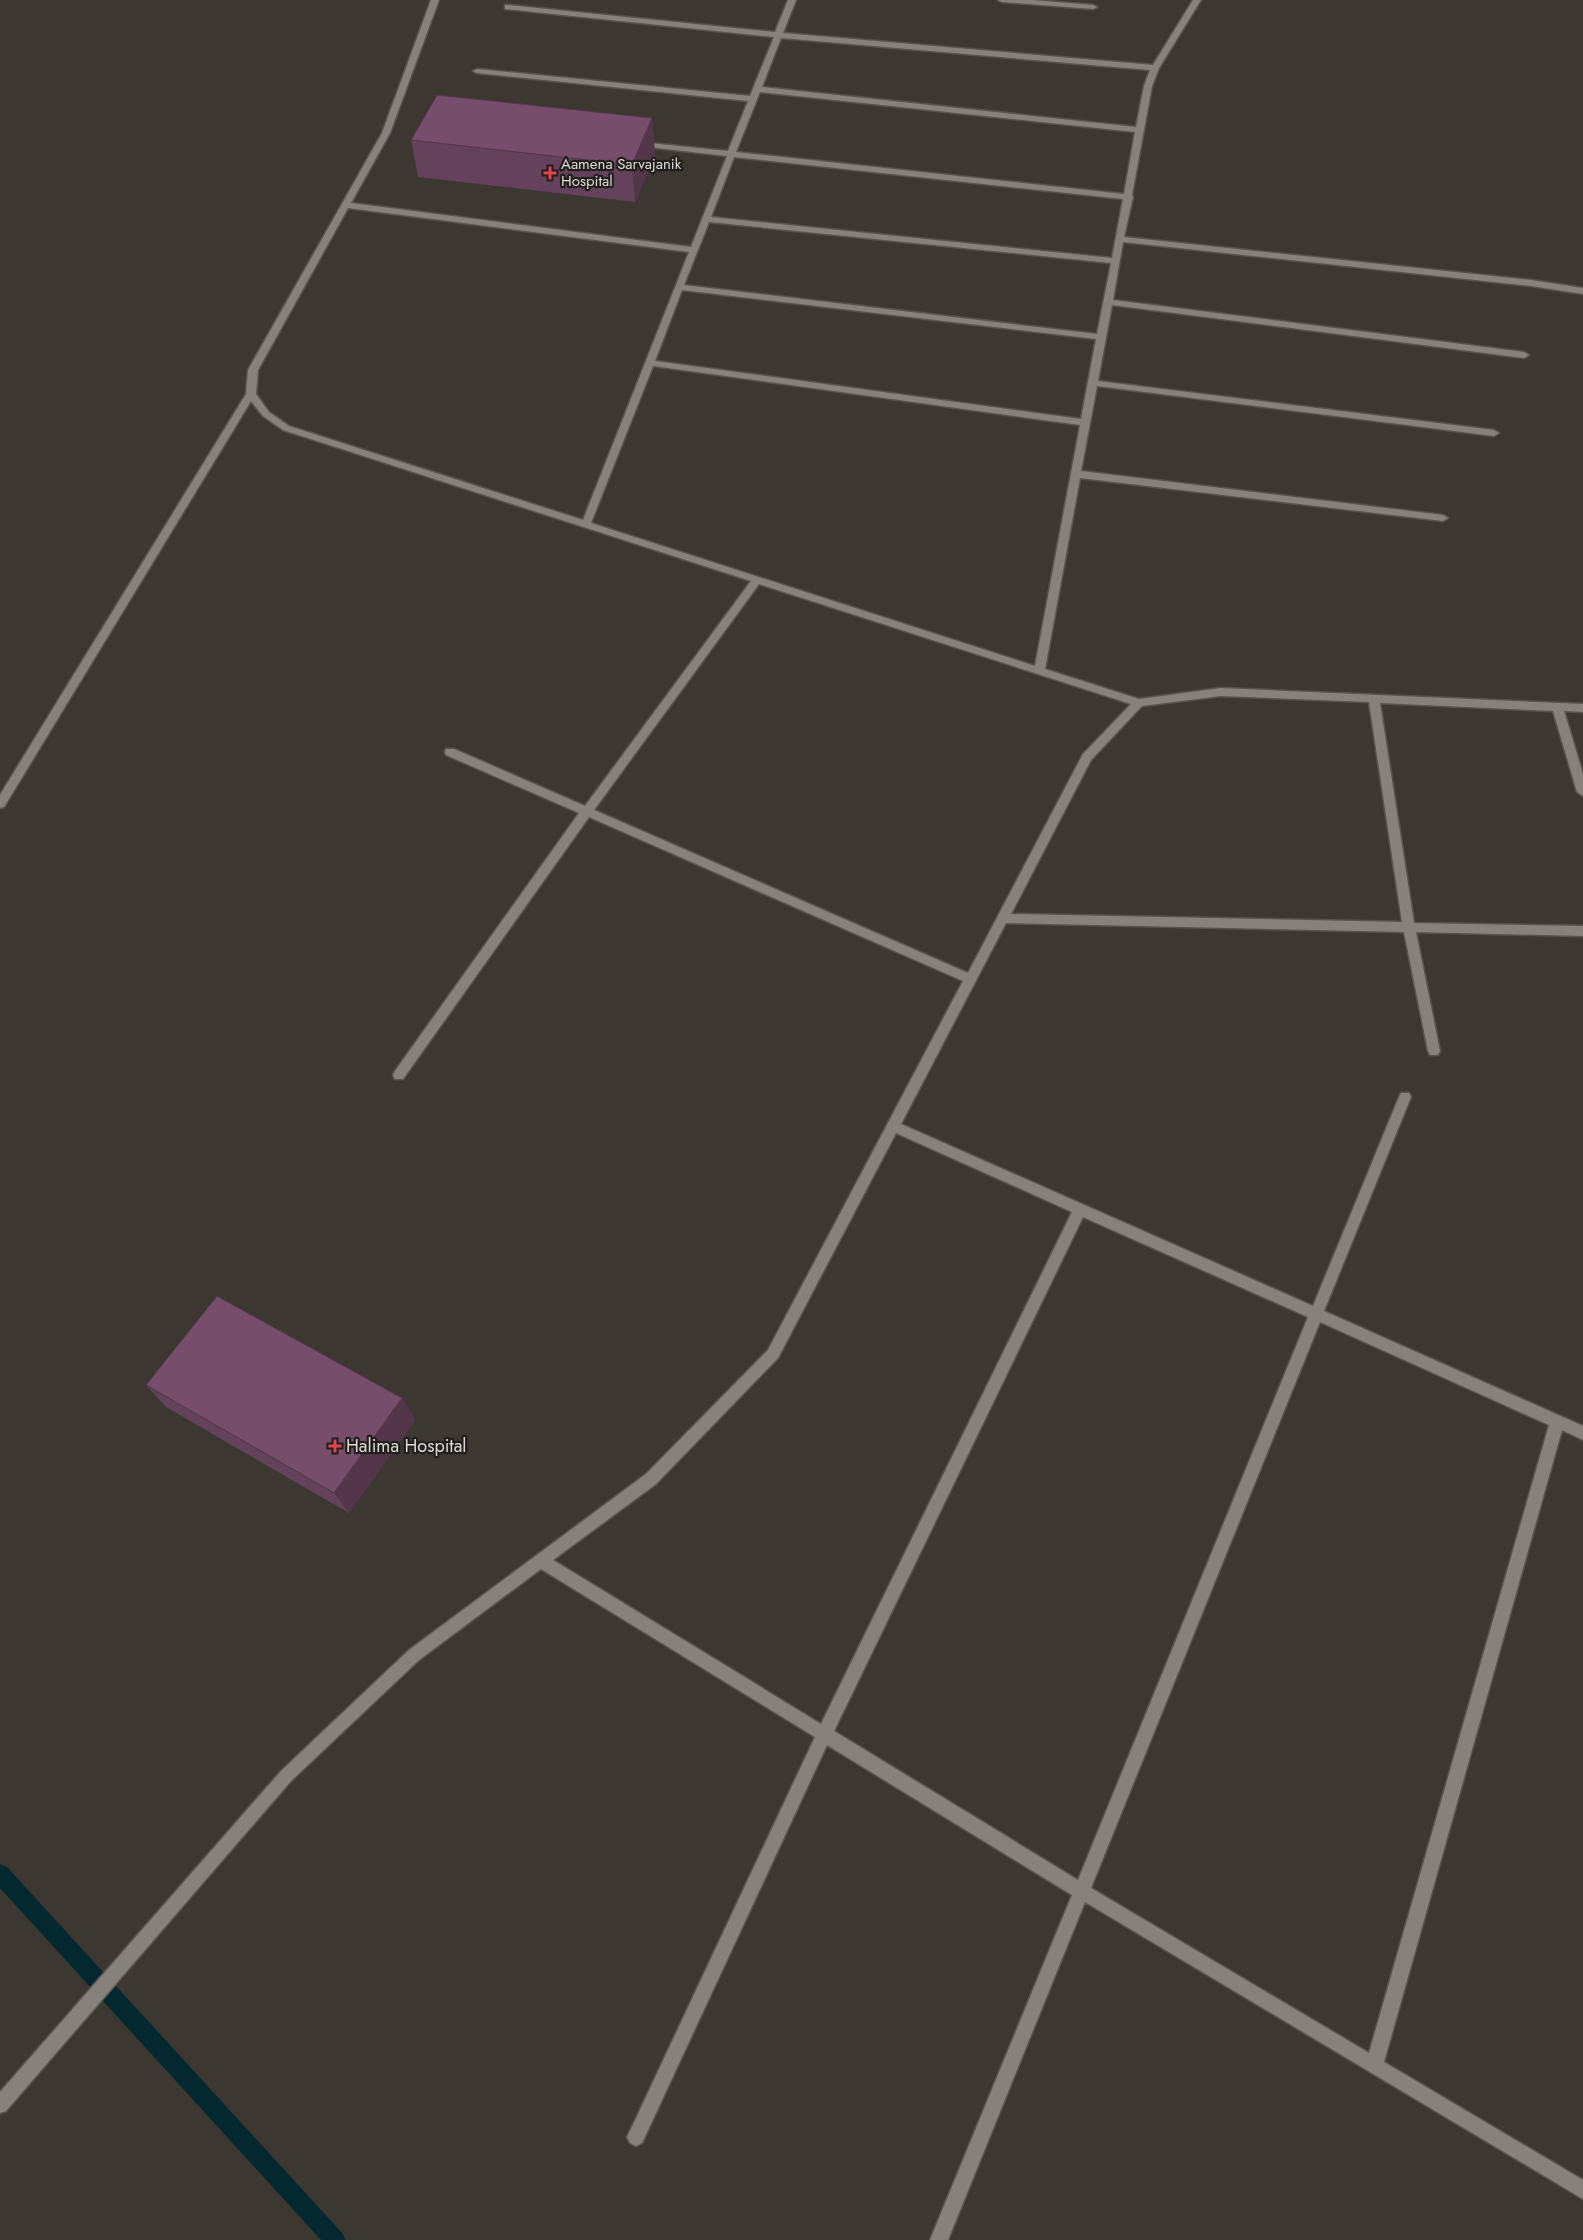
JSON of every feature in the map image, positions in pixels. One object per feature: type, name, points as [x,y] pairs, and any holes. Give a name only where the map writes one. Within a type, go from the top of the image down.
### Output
[{"type":"street","points":[[0,804],[251,394],[253,370],[386,133],[435,0]]},
{"type":"street","points":[[586,524],[792,0]]},
{"type":"street","points":[[1002,0],[1093,7]]},
{"type":"street","points":[[1039,671],[1148,86],[1155,68],[1197,0]]},
{"type":"street","points":[[508,7],[778,34],[1155,68]]},
{"type":"street","points":[[477,71],[752,99]]},
{"type":"street","points":[[756,89],[1141,130]]},
{"type":"street","points":[[632,144],[1129,196]]},
{"type":"street","points":[[345,205],[693,250]]},
{"type":"street","points":[[705,219],[1116,262]]},
{"type":"street","points":[[1121,238],[1521,282],[1583,291]]},
{"type":"street","points":[[679,287],[1102,337]]},
{"type":"street","points":[[1109,302],[1524,355]]},
{"type":"street","points":[[649,363],[1086,423]]},
{"type":"street","points":[[1094,383],[1494,432]]},
{"type":"street","points":[[251,394],[266,414],[286,428],[1139,703],[1221,692],[1583,708]]},
{"type":"street","points":[[1076,474],[1443,518]]},
{"type":"street","points":[[399,1075],[587,811],[757,580]]},
{"type":"street","points":[[1374,699],[1409,927],[1434,1051]]},
{"type":"street","points":[[0,2105],[286,1776],[414,1654],[651,1479],[773,1354],[1087,757],[1139,703]]},
{"type":"street","points":[[1557,707],[1583,792]]},
{"type":"street","points":[[450,752],[970,978]]},
{"type":"street","points":[[1002,918],[1583,930]]},
{"type":"street","points":[[939,2240],[1405,1097]]},
{"type":"street","points":[[893,1126],[1583,1432]]},
{"type":"street","points":[[636,2137],[824,1735],[1080,1210]]},
{"type":"street","points":[[1374,2066],[1557,1422]]},
{"type":"street","points":[[541,1561],[1081,1891],[1583,2190]]},
{"type":"building","points":[[437,95],[652,118],[632,165],[411,140]]},
{"type":"building","points":[[217,1296],[402,1398],[334,1493],[146,1385]]},
{"type":"waterway","points":[[0,1874],[335,2240]]},
{"type":"place","name":"Aamena Sarvajanik Hospital","points":[[550,173]]},
{"type":"place","name":"Halima Hospital","points":[[335,1446]]}]
